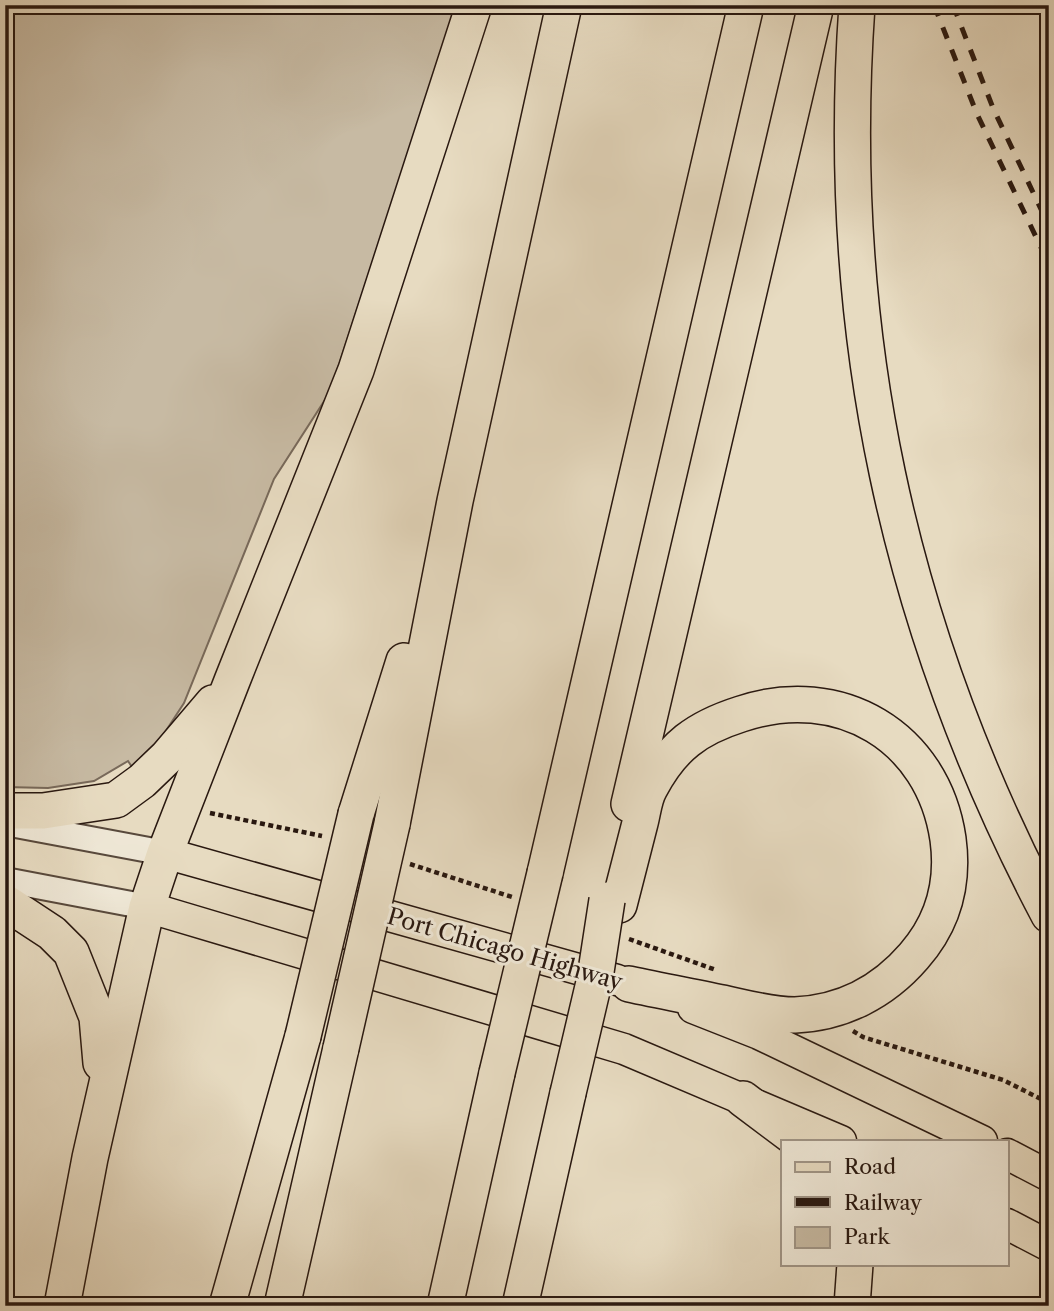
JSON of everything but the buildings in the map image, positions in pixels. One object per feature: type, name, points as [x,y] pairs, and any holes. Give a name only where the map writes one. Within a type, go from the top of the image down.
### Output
[{"type":"highway","points":[[61,1306],[90,1158],[147,907],[165,853],[356,370],[474,5]]},
{"type":"highway","points":[[282,1306],[392,824],[455,501],[564,5]]},
{"type":"highway","points":[[445,1306],[746,5]]},
{"type":"highway","points":[[521,1302],[568,1093],[612,981],[613,902],[816,5]]},
{"type":"highway","points":[[857,5],[854,47],[854,229],[862,328],[882,454],[921,610],[950,692],[1016,852],[1049,915]]},
{"type":"highway","points":[[227,1306],[303,1036],[356,814],[455,501]]},
{"type":"highway","points":[[5,811],[43,811],[116,800],[167,757],[232,681]]},
{"type":"highway","points":[[612,981],[758,1011],[794,1015],[829,1010],[864,999],[900,973],[926,942],[947,900],[951,861],[946,824],[934,790],[913,755],[885,730],[854,714],[821,706],[786,703],[753,710],[712,723],[692,736],[674,753],[659,773],[648,790],[613,902]]},
{"type":"highway","points":[[5,902],[52,933],[71,953],[97,1017],[102,1055],[90,1158]]},
{"type":"highway","points":[[743,1099],[798,1140]]},
{"type":"highway","points":[[852,1306],[855,1266]]},
{"type":"main road","name":"Port Chicago Highway","points":[[165,853],[612,981],[759,1034],[980,1140]]},
{"type":"main road","points":[[147,907],[624,1049],[839,1140]]},
{"type":"main road","points":[[1009,1155],[1049,1176]]},
{"type":"main road","points":[[1009,1224],[1049,1246]]},
{"type":"street","name":"Port Chicago Highway","points":[[5,823],[165,853]]},
{"type":"street","points":[[5,880],[147,907]]},
{"type":"green space","points":[[5,5],[457,5],[330,392],[274,479],[184,703],[156,746],[132,767],[128,761],[94,781],[48,788],[5,787]]},
{"type":"railway","points":[[934,5],[977,114],[1049,264]]},
{"type":"railway","points":[[953,5],[993,108],[1049,226]]}]
